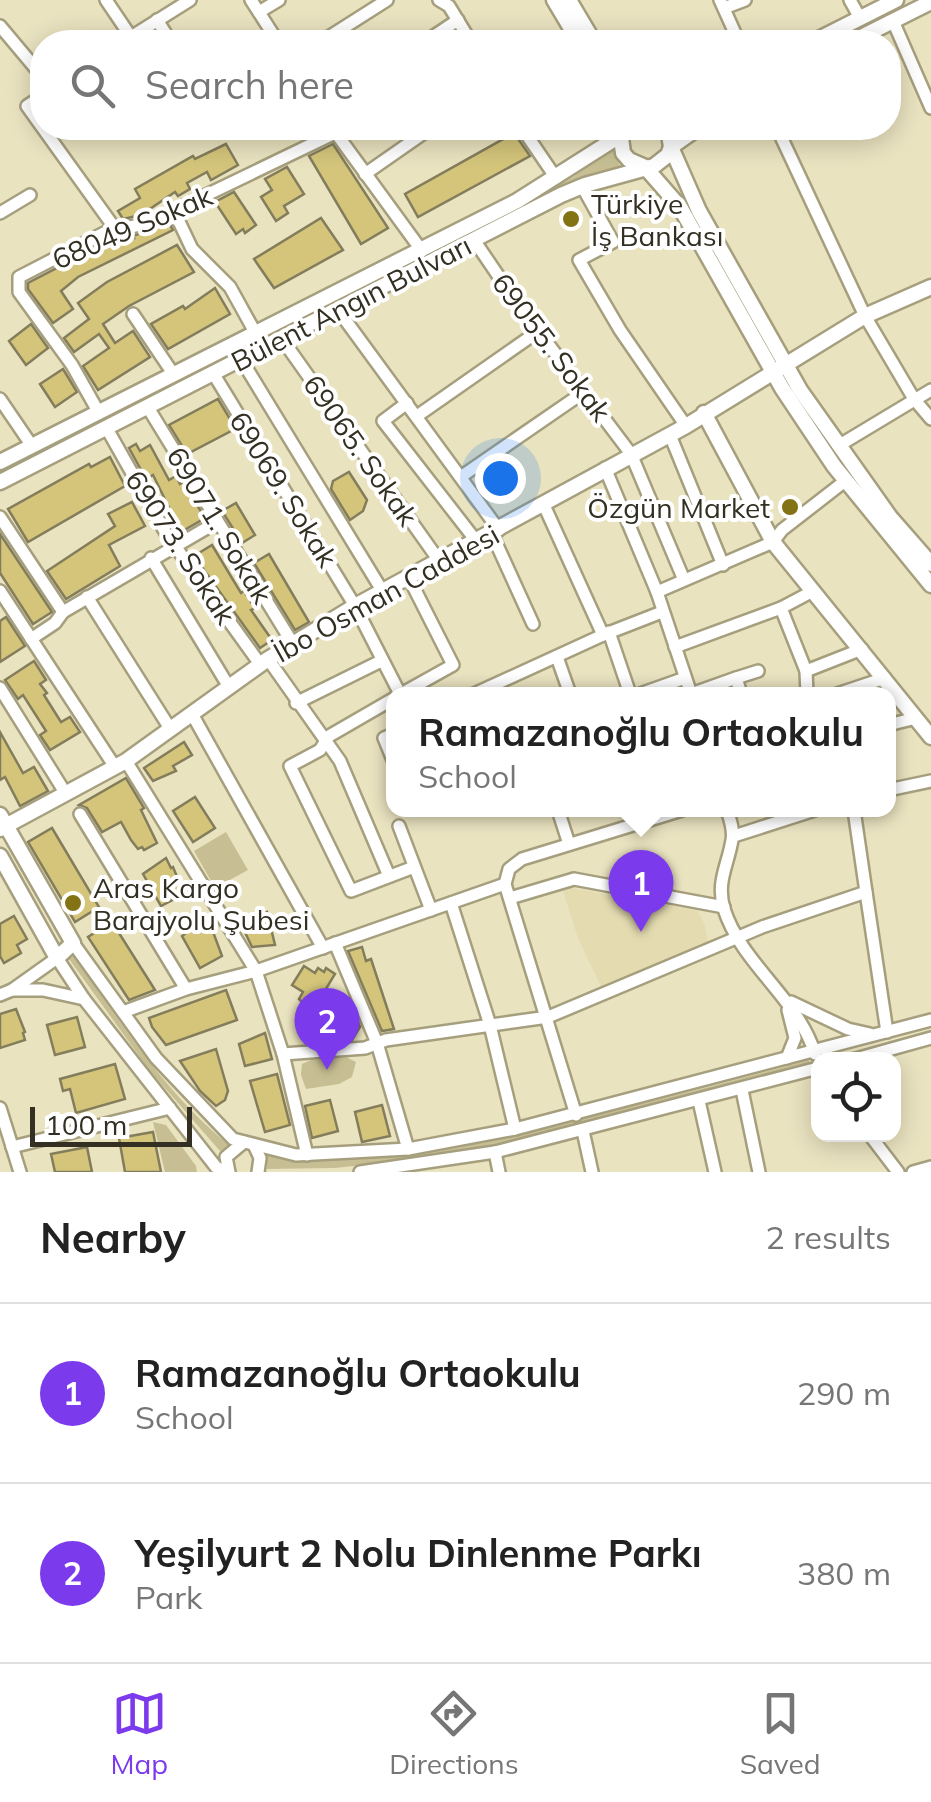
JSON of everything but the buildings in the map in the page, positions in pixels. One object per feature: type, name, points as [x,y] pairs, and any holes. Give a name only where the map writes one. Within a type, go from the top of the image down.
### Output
[{"type":"main road","points":[[554,0],[572,30]]},
{"type":"main road","points":[[569,0],[587,30]]},
{"type":"main road","points":[[836,30],[896,0]]},
{"type":"main road","points":[[877,30],[931,2]]},
{"type":"main road","name":"Bülent Angın Bulvarı","points":[[0,462],[422,251],[556,178],[608,140]]},
{"type":"main road","points":[[622,140],[623,153],[645,167],[690,224],[845,481],[931,585]]},
{"type":"main road","points":[[670,140],[699,211],[780,370],[890,516],[931,563]]},
{"type":"main road","name":"Bülent Angın Bulvarı","points":[[0,482],[582,186],[662,162],[681,140]]},
{"type":"main road","name":"İbo Osman Caddesi","points":[[2,824],[121,764],[264,662],[355,606],[686,426],[865,316],[931,286]]},
{"type":"main road","points":[[704,414],[773,542],[892,687]]},
{"type":"main road","points":[[896,692],[931,737]]},
{"type":"main road","points":[[0,856],[57,958],[72,943],[2,824]]},
{"type":"street","points":[[106,0],[122,30]]},
{"type":"street","points":[[143,30],[190,0]]},
{"type":"street","points":[[251,0],[271,30]]},
{"type":"street","points":[[260,12],[279,0]]},
{"type":"street","points":[[350,30],[387,0]]},
{"type":"street","points":[[734,30],[722,4],[745,0]]},
{"type":"street","points":[[850,0],[860,18]]},
{"type":"street","points":[[449,2],[463,30]]},
{"type":"street","points":[[158,20],[164,30]]},
{"type":"street","points":[[443,30],[458,20]]},
{"type":"street","points":[[893,22],[897,30]]},
{"type":"street","points":[[0,26],[30,62]]},
{"type":"street","points":[[901,40],[931,108]]},
{"type":"street","points":[[51,140],[116,230]]},
{"type":"street","name":"68049 Sokak","points":[[98,413],[72,365],[19,292],[17,281],[100,236],[134,229],[314,140]]},
{"type":"street","points":[[341,140],[422,251]]},
{"type":"street","points":[[365,174],[414,140]]},
{"type":"street","points":[[530,140],[556,178]]},
{"type":"street","points":[[783,140],[865,316],[914,399],[931,419]]},
{"type":"street","points":[[582,186],[613,242],[579,260],[620,330],[686,426]]},
{"type":"street","points":[[0,213],[30,195]]},
{"type":"street","points":[[174,211],[192,249],[230,287],[256,334]]},
{"type":"street","name":"69055. Sokak","points":[[474,240],[631,454],[684,580]]},
{"type":"street","points":[[338,310],[462,476],[496,532],[533,624]]},
{"type":"street","points":[[133,314],[174,376]]},
{"type":"street","points":[[417,416],[540,330]]},
{"type":"street","name":"69065. Sokak","points":[[282,339],[440,562]]},
{"type":"street","points":[[242,359],[383,592]]},
{"type":"street","name":"69069. Sokak","points":[[212,373],[355,606],[397,687]]},
{"type":"street","points":[[838,446],[931,390]]},
{"type":"street","points":[[462,476],[584,392]]},
{"type":"street","points":[[0,400],[32,446]]},
{"type":"street","points":[[407,403],[383,421],[477,542]]},
{"type":"street","name":"69071. Sokak","points":[[147,406],[293,644]]},
{"type":"street","name":"69073. Sokak","points":[[106,427],[177,548],[340,761],[389,876]]},
{"type":"street","points":[[670,435],[723,565]]},
{"type":"street","points":[[605,468],[657,592],[688,687]]},
{"type":"street","points":[[657,592],[773,542],[782,530],[845,481]]},
{"type":"street","points":[[543,503],[627,687]]},
{"type":"street","points":[[0,517],[63,612]]},
{"type":"street","points":[[31,638],[87,597],[217,522]]},
{"type":"street","points":[[151,558],[230,686]]},
{"type":"street","points":[[409,578],[452,665],[413,687]]},
{"type":"street","points":[[0,591],[121,764],[256,971],[283,1054],[307,1155]]},
{"type":"street","points":[[675,647],[781,608],[813,592]]},
{"type":"street","points":[[87,597],[171,730]]},
{"type":"street","points":[[781,608],[806,671],[807,687]]},
{"type":"street","points":[[489,687],[662,612]]},
{"type":"street","points":[[806,671],[862,650]]},
{"type":"street","points":[[557,657],[568,687]]},
{"type":"street","points":[[296,702],[381,660]]},
{"type":"street","points":[[711,687],[758,670]]},
{"type":"street","points":[[660,687],[685,678]]},
{"type":"street","points":[[736,678],[739,687]]},
{"type":"street","points":[[859,687],[885,678]]},
{"type":"street","points":[[506,679],[509,687]]},
{"type":"street","points":[[0,688],[66,794]]},
{"type":"street","points":[[386,704],[329,736],[320,750],[290,766],[350,891],[414,867]]},
{"type":"street","points":[[192,714],[329,945],[377,1043],[408,1149]]},
{"type":"street","points":[[896,723],[916,718]]},
{"type":"street","points":[[896,788],[931,781]]},
{"type":"street","points":[[80,814],[186,989]]},
{"type":"street","points":[[560,817],[569,844]]},
{"type":"street","points":[[576,1115],[505,884],[509,868],[522,859],[659,817]]},
{"type":"street","points":[[729,817],[734,836],[720,879],[724,907],[738,938],[809,1033],[814,1052]]},
{"type":"street","points":[[734,836],[773,817]]},
{"type":"street","points":[[855,817],[881,1033]]},
{"type":"street","points":[[400,826],[431,910]]},
{"type":"street","points":[[510,898],[574,879],[724,907]]},
{"type":"street","points":[[123,1012],[186,989],[256,971],[505,884]]},
{"type":"street","points":[[283,1054],[365,1048],[548,1017],[762,927],[866,892]]},
{"type":"street","points":[[451,903],[490,1024],[515,1129]]},
{"type":"street","points":[[72,943],[185,1089],[234,1139],[307,1155],[408,1149],[515,1129],[787,1058],[811,1060]]},
{"type":"street","points":[[6,992],[57,958],[84,999],[222,1171]]},
{"type":"street","points":[[6,992],[43,990],[84,999]]},
{"type":"street","points":[[783,997],[825,1020],[881,1033]]},
{"type":"street","points":[[783,997],[796,1038],[787,1058]]},
{"type":"street","points":[[838,1052],[881,1033],[931,1020]]},
{"type":"street","points":[[881,1052],[931,1038]]},
{"type":"street","points":[[360,1172],[418,1169],[496,1152],[742,1090],[811,1063]]},
{"type":"street","points":[[742,1090],[759,1172]]},
{"type":"street","points":[[699,1101],[715,1172]]},
{"type":"street","points":[[0,1108],[20,1172]]},
{"type":"street","points":[[12,1147],[170,1108]]},
{"type":"street","points":[[583,1131],[592,1172]]},
{"type":"street","points":[[876,1142],[898,1172]]},
{"type":"street","points":[[222,1171],[226,1157],[248,1144]]},
{"type":"street","points":[[248,1144],[260,1158],[258,1172]]},
{"type":"street","points":[[496,1152],[500,1172]]},
{"type":"street","points":[[913,1172],[931,1167]]},
{"type":"shaded area","points":[[612,148],[620,166],[576,182],[0,474],[0,470],[460,240],[573,177]]},
{"type":"shaded area","points":[[226,832],[248,870],[215,888],[194,851]]},
{"type":"shaded area","points":[[572,888],[698,911],[709,947],[601,987],[578,938],[563,891]]},
{"type":"shaded area","points":[[74,956],[164,1080],[229,1145],[220,1151],[150,1071],[69,959]]},
{"type":"shaded area","points":[[346,1057],[356,1062],[352,1077],[339,1084],[306,1089],[302,1064]]},
{"type":"shaded area","points":[[809,1060],[811,1066],[447,1156],[335,1168],[267,1169],[267,1153],[334,1160],[441,1149]]},
{"type":"shaded area","points":[[153,1122],[166,1125],[197,1172],[165,1172]]},
{"type":"place","name":"Türkiye İş Bankası","points":[[571,219]]},
{"type":"place","name":"Özgün Market","points":[[790,507]]},
{"type":"place","name":"Aras Kargo Barajyolu Şubesi","points":[[73,903]]},
{"type":"place","name":"Ramazanoğlu Ortaokulu","points":[[641,932]]},
{"type":"place","name":"Yeşilyurt 2 Nolu Dinlenme Parkı","points":[[327,1070]]}]
